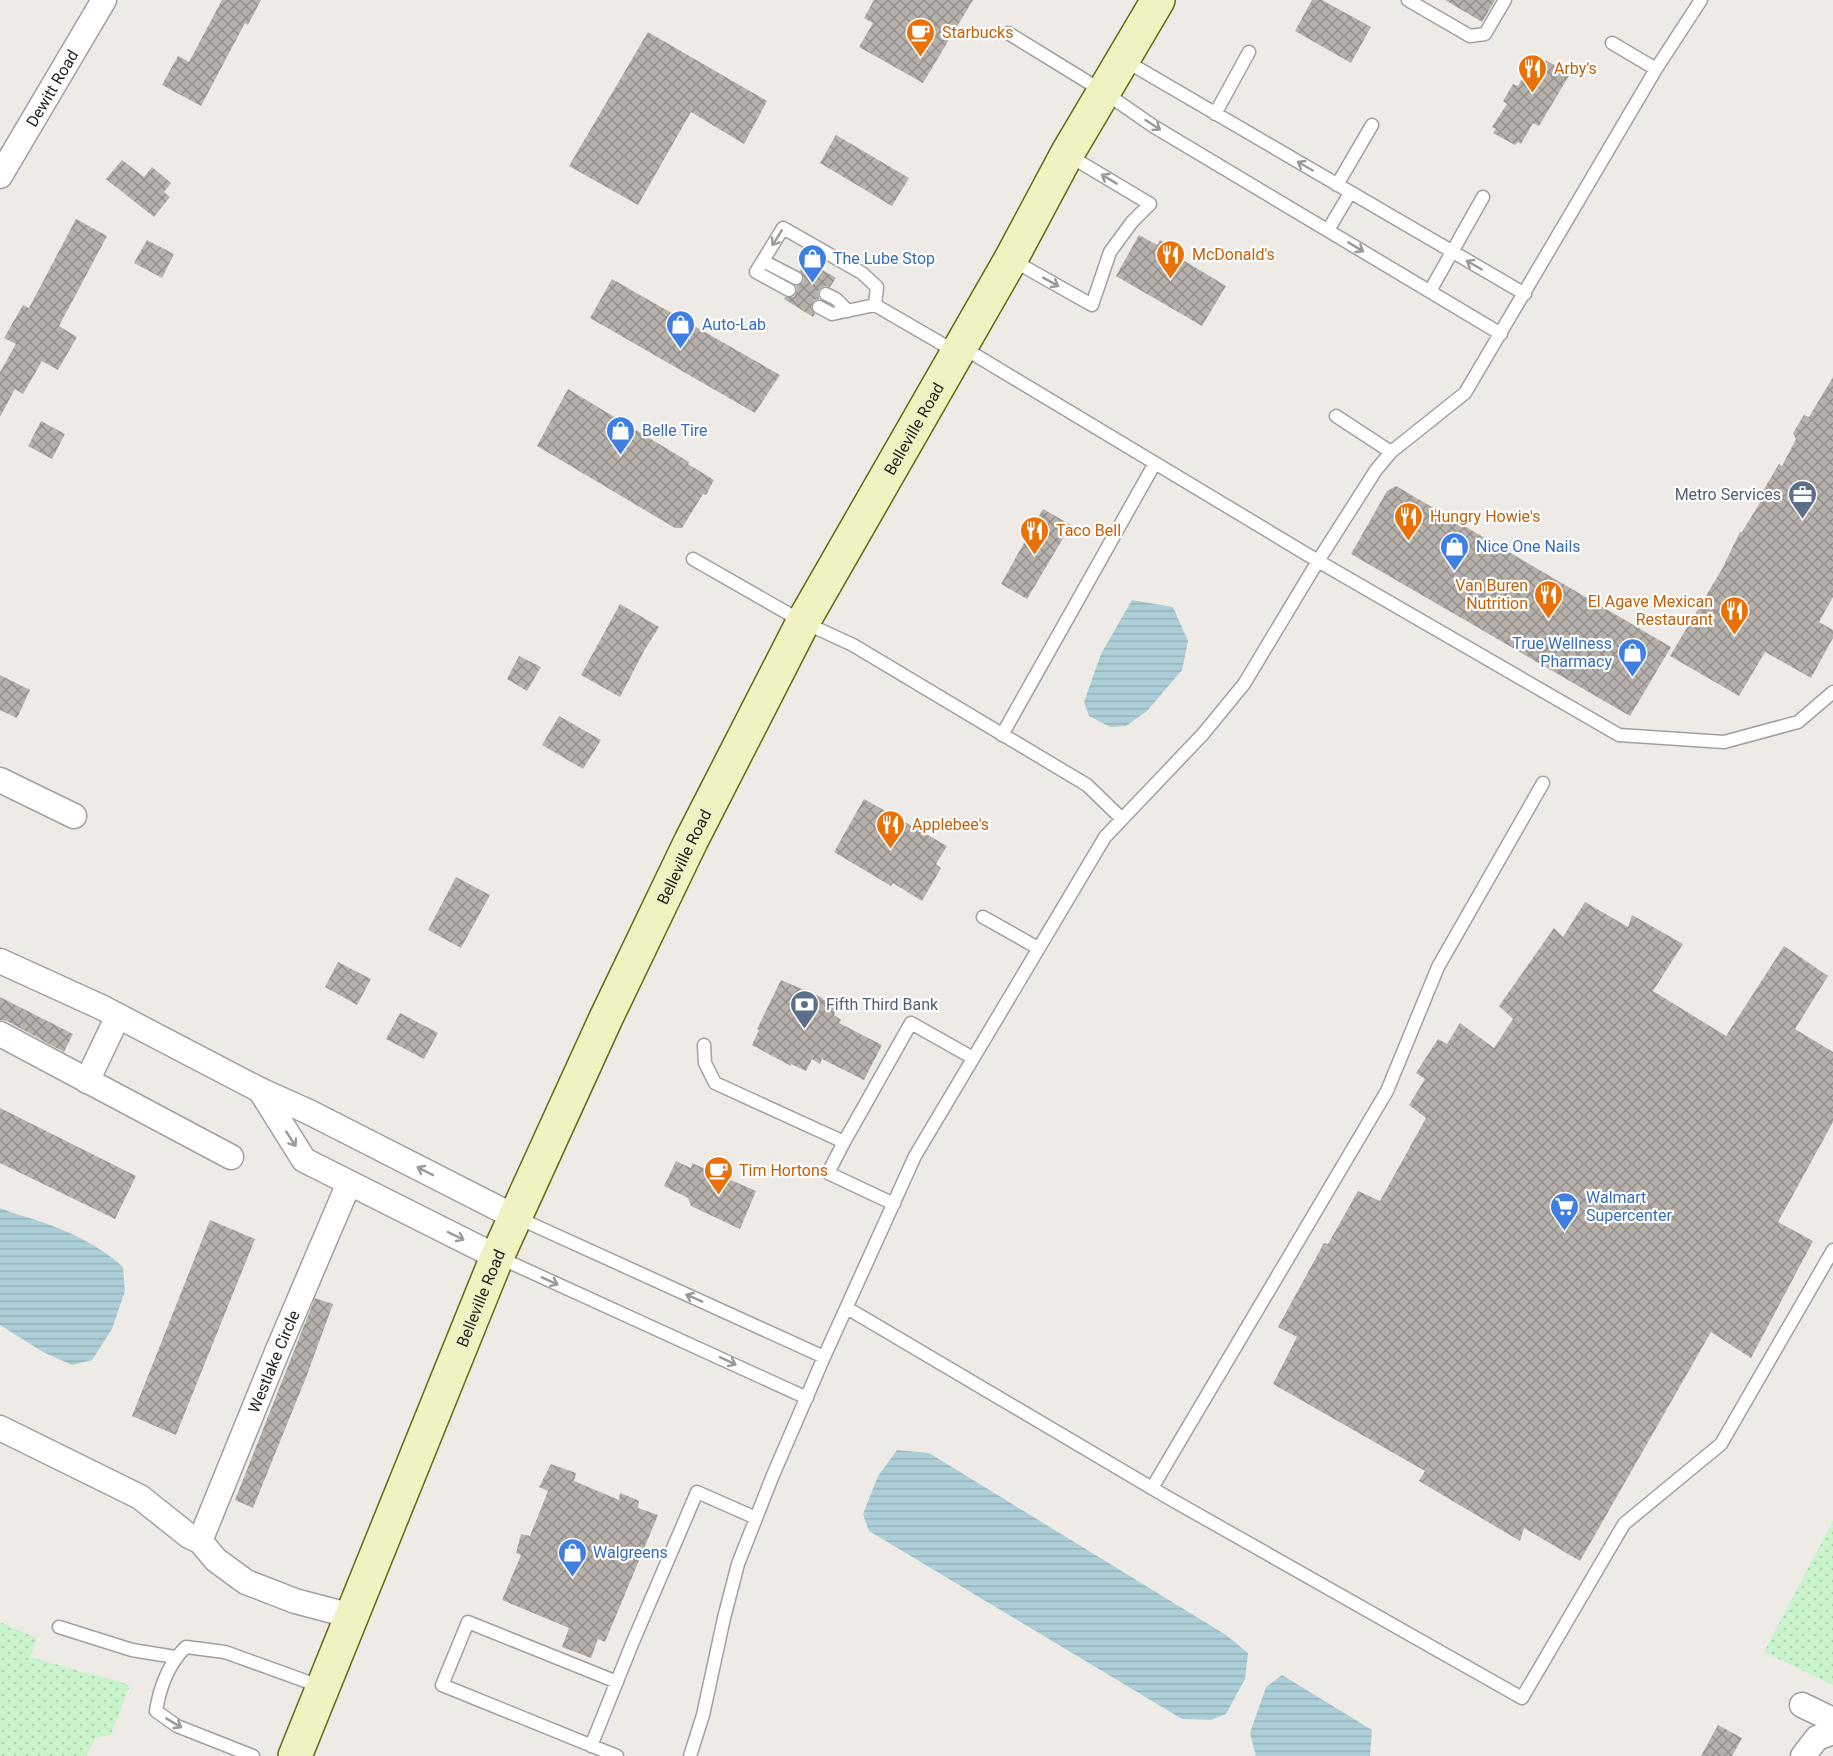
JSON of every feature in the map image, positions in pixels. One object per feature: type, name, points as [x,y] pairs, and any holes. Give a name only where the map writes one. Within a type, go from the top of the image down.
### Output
[{"type":"main road","name":"Belleville Road","points":[[295,1756],[497,1257],[606,1018],[676,872],[803,622],[1011,259],[1067,154],[1158,0]]},
{"type":"street","name":"Dewitt Road","points":[[0,176],[104,0]]},
{"type":"street","points":[[0,780],[74,816]]},
{"type":"street","points":[[0,961],[118,1016],[260,1090],[309,1112],[515,1217]]},
{"type":"street","points":[[87,1081],[118,1016]]},
{"type":"street","points":[[0,1035],[231,1157]]},
{"type":"street","points":[[260,1090],[304,1160],[497,1257]]},
{"type":"street","name":"Westlake Circle","points":[[200,1541],[349,1182]]},
{"type":"street","points":[[0,1428],[140,1497],[189,1536],[200,1541],[216,1560],[246,1582],[295,1601],[352,1616]]},
{"type":"street","points":[[1802,1705],[1833,1720]]},
{"type":"street","points":[[1803,1756],[1816,1738],[1833,1732]]},
{"type":"lane","points":[[1408,0],[1470,36],[1485,34],[1505,0]]},
{"type":"lane","points":[[690,1756],[704,1715],[738,1564],[824,1357],[915,1156],[1105,837],[1203,734],[1244,684],[1318,561],[1390,452],[1465,393],[1656,69],[1701,0]]},
{"type":"lane","points":[[1008,33],[1104,92],[1153,126],[1501,334]]},
{"type":"lane","points":[[1612,43],[1656,69]]},
{"type":"lane","points":[[1215,114],[1249,52]]},
{"type":"lane","points":[[1123,60],[1525,294]]},
{"type":"lane","points":[[1337,185],[1372,125]]},
{"type":"lane","points":[[1011,259],[1092,305],[1110,252],[1127,228],[1150,204],[1067,154]]},
{"type":"lane","points":[[1328,230],[1350,193]]},
{"type":"lane","points":[[1430,291],[1484,197]]},
{"type":"lane","points":[[789,290],[756,272],[783,228],[862,273],[877,287],[875,305]]},
{"type":"lane","points":[[763,261],[795,278]]},
{"type":"lane","points":[[826,294],[836,299],[848,311]]},
{"type":"lane","points":[[819,307],[832,314],[875,305],[959,350],[1155,463],[1318,561],[1619,735],[1724,742],[1798,722],[1833,692]]},
{"type":"lane","points":[[1336,416],[1390,452]]},
{"type":"lane","points":[[1002,735],[1155,463]]},
{"type":"lane","points":[[693,559],[803,622],[853,645],[1088,785],[1122,819]]},
{"type":"lane","points":[[1152,1488],[1387,1091],[1438,967],[1543,783]]},
{"type":"lane","points":[[983,917],[1038,948]]},
{"type":"lane","points":[[894,1203],[828,1173],[844,1142],[911,1023],[973,1058]]},
{"type":"lane","points":[[704,1045],[705,1063],[715,1083],[844,1142]]},
{"type":"lane","points":[[515,1217],[824,1357]]},
{"type":"lane","points":[[847,1308],[1152,1488],[1522,1698],[1624,1524],[1721,1444],[1833,1250]]},
{"type":"lane","points":[[497,1257],[807,1398]]},
{"type":"lane","points":[[591,1746],[697,1492],[756,1518]]},
{"type":"lane","points":[[617,1682],[468,1622],[442,1684],[617,1756]]},
{"type":"lane","points":[[59,1628],[132,1650],[175,1657]]},
{"type":"lane","points":[[253,1756],[177,1726],[156,1711],[160,1689],[175,1657],[186,1647],[225,1652],[322,1687]]},
{"type":"green space","points":[[1833,1521],[1833,1685],[1764,1652]]},
{"type":"green space","points":[[0,1622],[37,1638],[30,1657],[130,1685],[111,1735],[95,1738],[86,1756],[0,1756]]},
{"type":"water","points":[[1132,600],[1173,607],[1188,641],[1182,670],[1147,711],[1126,726],[1110,727],[1089,716],[1084,702],[1101,654]]},
{"type":"water","points":[[0,1208],[71,1233],[104,1252],[123,1267],[125,1291],[112,1329],[92,1360],[72,1365],[43,1352],[0,1325]]},
{"type":"water","points":[[897,1450],[929,1453],[1226,1635],[1248,1653],[1245,1679],[1226,1714],[1211,1720],[1182,1719],[869,1531],[863,1514],[878,1476]]},
{"type":"water","points":[[1282,1675],[1372,1730],[1370,1756],[1256,1756],[1250,1733],[1266,1687]]},
{"type":"building","points":[[222,0],[261,0],[248,25],[245,23],[201,106],[162,85],[178,56],[189,62]]},
{"type":"building","points":[[874,0],[973,0],[923,83],[859,47],[873,23],[864,18]]},
{"type":"building","points":[[1312,0],[1322,0],[1371,27],[1351,63],[1295,31]]},
{"type":"building","points":[[1445,0],[1495,0],[1482,22]]},
{"type":"building","points":[[648,32],[767,101],[744,144],[691,112],[638,205],[569,166]]},
{"type":"building","name":"Arby's","points":[[1536,55],[1570,74],[1539,126],[1533,123],[1521,144],[1518,142],[1515,145],[1493,133],[1496,129],[1492,127],[1507,104],[1503,101],[1513,84],[1518,86]]},
{"type":"building","points":[[836,135],[909,178],[892,206],[820,163]]},
{"type":"building","points":[[122,160],[144,177],[152,167],[171,183],[164,192],[170,197],[154,217],[106,179]]},
{"type":"building","points":[[76,219],[107,236],[59,326],[77,337],[58,370],[42,361],[23,394],[15,389],[0,417],[0,372],[16,344],[4,338],[23,305],[29,308]]},
{"type":"building","name":"McDonald's","points":[[1139,235],[1157,245],[1160,240],[1181,253],[1178,257],[1226,286],[1202,326],[1116,276]]},
{"type":"building","points":[[147,240],[174,254],[162,278],[134,263]]},
{"type":"building","name":"The Lube Stop","points":[[806,260],[836,278],[830,287],[825,286],[819,290],[819,299],[814,300],[811,307],[815,314],[813,317],[784,299],[794,297],[796,286],[803,282],[804,277],[800,271]]},
{"type":"building","points":[[612,279],[780,375],[755,413],[590,318]]},
{"type":"building","points":[[1833,377],[1833,597],[1819,622],[1833,630],[1833,638],[1811,678],[1765,652],[1739,696],[1670,656],[1722,569],[1740,532],[1761,501],[1758,499],[1779,464],[1782,466],[1796,439],[1793,433],[1804,415],[1809,417]]},
{"type":"building","points":[[568,389],[689,462],[688,464],[714,480],[682,528],[675,528],[537,446]]},
{"type":"building","points":[[41,421],[65,434],[52,459],[28,446]]},
{"type":"building","points":[[1396,486],[1671,647],[1630,716],[1351,554],[1387,491]]},
{"type":"building","name":"Taco Bell","points":[[1043,509],[1071,525],[1027,599],[1001,584]]},
{"type":"building","points":[[620,604],[659,627],[620,697],[581,675]]},
{"type":"building","points":[[519,656],[541,667],[527,691],[507,679]]},
{"type":"building","points":[[0,675],[30,690],[17,718],[0,710]]},
{"type":"building","points":[[559,716],[601,740],[583,769],[542,745]]},
{"type":"building","name":"Applebee's","points":[[864,799],[947,846],[936,864],[941,868],[922,901],[893,883],[891,886],[834,852]]},
{"type":"building","points":[[456,877],[490,895],[461,948],[428,930]]},
{"type":"building","name":"Walmart Supercenter","points":[[1585,902],[1628,927],[1632,915],[1683,944],[1653,991],[1726,1036],[1784,946],[1828,976],[1795,1029],[1833,1052],[1833,1122],[1778,1222],[1813,1241],[1751,1358],[1711,1332],[1580,1561],[1524,1528],[1520,1541],[1419,1481],[1425,1471],[1273,1384],[1297,1337],[1278,1327],[1324,1243],[1328,1244],[1358,1191],[1380,1201],[1426,1118],[1409,1105],[1425,1079],[1416,1073],[1438,1039],[1447,1044],[1460,1023],[1494,1048],[1513,1019],[1499,1006],[1554,928],[1563,937]]},
{"type":"building","points":[[338,962],[371,979],[357,1005],[325,987]]},
{"type":"building","name":"Fifth Third Bank","points":[[781,980],[837,1006],[834,1015],[841,1020],[839,1023],[882,1045],[864,1080],[822,1059],[820,1064],[812,1059],[806,1071],[791,1064],[791,1066],[752,1045],[759,1030],[757,1029]]},
{"type":"building","points":[[0,997],[73,1034],[64,1052],[7,1021],[0,1020]]},
{"type":"building","points":[[400,1013],[438,1033],[424,1059],[386,1039]]},
{"type":"building","points":[[0,1108],[136,1176],[115,1219],[0,1163]]},
{"type":"building","name":"Tim Hortons","points":[[676,1161],[691,1168],[692,1163],[756,1191],[740,1229],[691,1206],[688,1198],[664,1186]]},
{"type":"building","points":[[210,1220],[255,1239],[176,1435],[132,1416]]},
{"type":"building","points":[[315,1298],[333,1304],[253,1508],[235,1500]]},
{"type":"building","name":"Walgreens","points":[[551,1464],[576,1473],[574,1481],[619,1500],[620,1493],[630,1497],[639,1501],[638,1508],[658,1515],[605,1642],[598,1639],[591,1658],[562,1647],[569,1628],[502,1600],[521,1555],[516,1553],[521,1534],[530,1536],[548,1491],[539,1487]]},
{"type":"building","points":[[1718,1725],[1742,1738],[1732,1756],[1701,1756]]},
{"type":"place","name":"Starbucks","points":[[921,58]]},
{"type":"place","name":"Arby's","points":[[1533,94]]},
{"type":"place","name":"McDonald's","points":[[1171,280]]},
{"type":"place","name":"The Lube Stop","points":[[812,284]]},
{"type":"place","name":"Auto-Lab","points":[[681,350]]},
{"type":"place","name":"Belle Tire","points":[[621,456]]},
{"type":"place","name":"Metro Services","points":[[1802,520]]},
{"type":"place","name":"Hungry Howie's","points":[[1409,542]]},
{"type":"place","name":"Taco Bell","points":[[1035,556]]},
{"type":"place","name":"Nice One Nails","points":[[1455,572]]},
{"type":"place","name":"Van Buren Nutrition","points":[[1549,620]]},
{"type":"place","name":"El Agave Mexican Restaurant","points":[[1734,636]]},
{"type":"place","name":"True Wellness Pharmacy","points":[[1633,678]]},
{"type":"place","name":"Applebee's","points":[[891,850]]},
{"type":"place","name":"Fifth Third Bank","points":[[805,1030]]},
{"type":"place","name":"Tim Hortons","points":[[718,1196]]},
{"type":"place","name":"Walmart Supercenter","points":[[1565,1232]]},
{"type":"place","name":"Walgreens","points":[[572,1578]]}]
